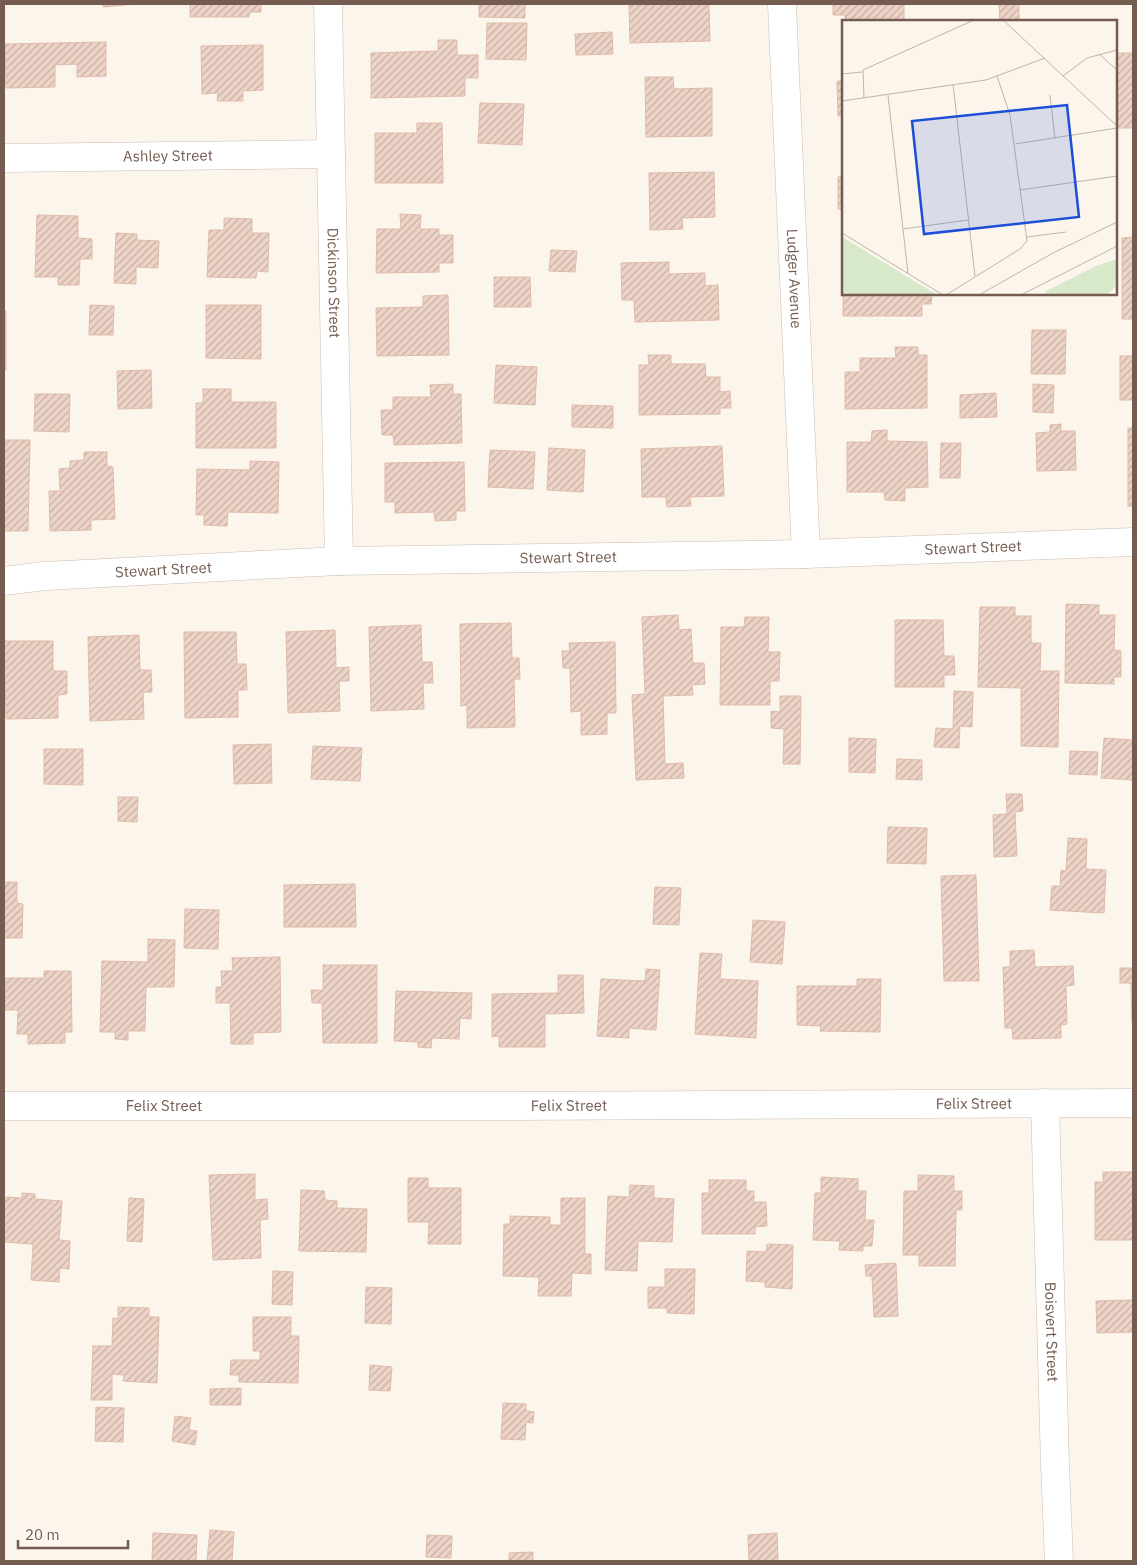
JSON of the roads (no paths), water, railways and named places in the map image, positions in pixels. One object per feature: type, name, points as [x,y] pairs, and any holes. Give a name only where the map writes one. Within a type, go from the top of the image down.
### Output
[{"type":"street","name":"Dickinson Street","points":[[328,4],[339,561]]},
{"type":"street","name":"Ludger Avenue","points":[[782,4],[806,554]]},
{"type":"street","name":"Ashley Street","points":[[4,158],[332,154]]},
{"type":"street","name":"Stewart Street","points":[[4,582],[45,576],[339,561],[806,554],[1133,542]]},
{"type":"street","name":"Felix Street","points":[[4,1106],[1133,1102]]},
{"type":"street","name":"Boisvert Street","points":[[1046,1103],[1059,1561]]}]
